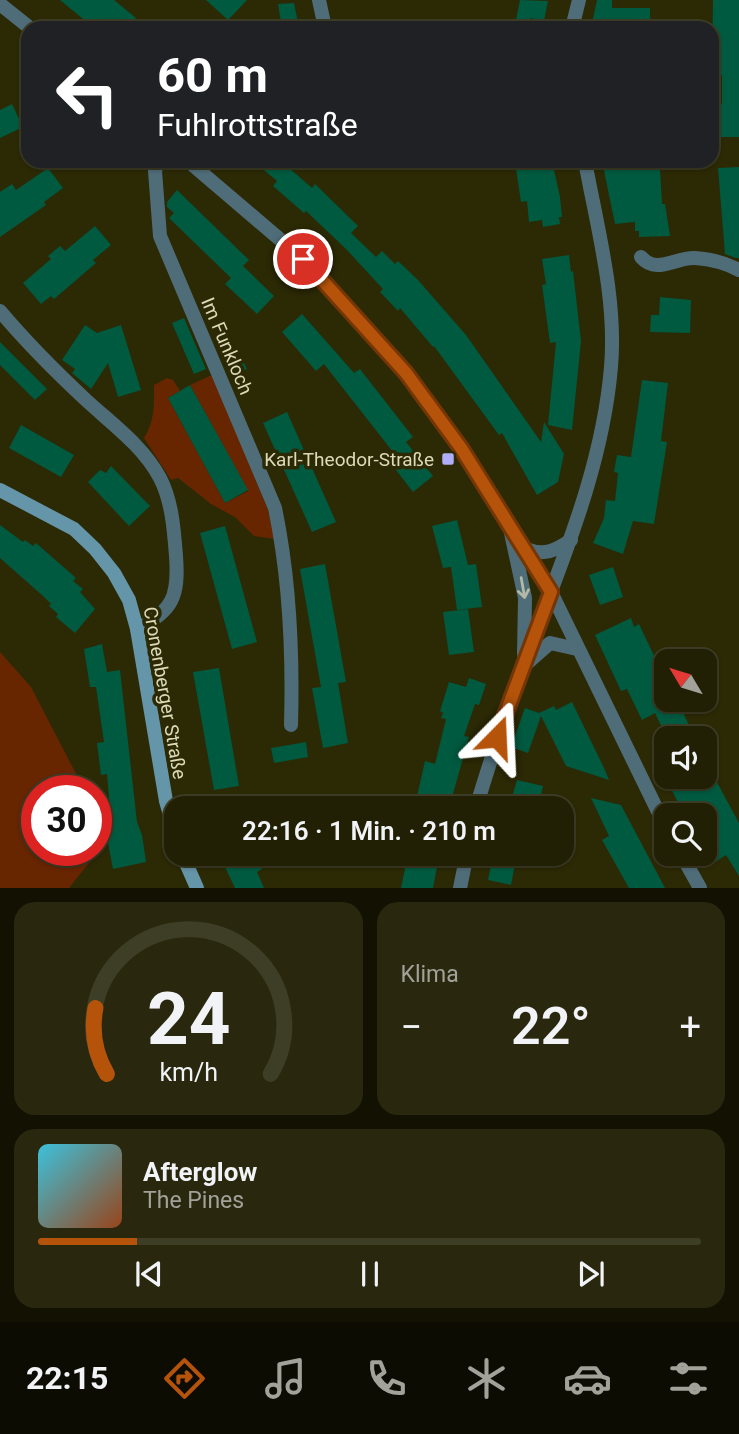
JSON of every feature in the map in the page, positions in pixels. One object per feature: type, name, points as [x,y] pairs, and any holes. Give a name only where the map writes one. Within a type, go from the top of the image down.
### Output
[{"type":"main road","name":"Cronenberger Straße","points":[[0,490],[74,529],[114,573],[129,600],[137,629],[165,796]]},
{"type":"main road","points":[[187,866],[197,888]]},
{"type":"street","points":[[12,0],[26,21]]},
{"type":"street","points":[[319,0],[324,21]]},
{"type":"street","points":[[574,21],[579,0]]},
{"type":"street","points":[[0,4],[21,21]]},
{"type":"street","name":"Im Funkloch","points":[[156,168],[160,236],[275,508],[282,543],[293,651],[291,725]]},
{"type":"street","points":[[196,168],[303,259],[406,373],[461,448],[551,592],[654,804]]},
{"type":"street","points":[[480,796],[497,737],[571,540],[603,428],[611,365],[610,301],[586,168]]},
{"type":"street","points":[[641,257],[648,265],[657,266],[692,258],[710,260],[739,270]]},
{"type":"street","points":[[0,312],[41,357],[145,454],[161,479],[170,506],[176,584],[171,604],[159,618],[137,629]]},
{"type":"street","points":[[508,522],[525,598],[524,666]]},
{"type":"street","points":[[526,549],[539,554],[555,551],[571,540]]},
{"type":"street","points":[[524,666],[550,643],[577,649]]},
{"type":"street","points":[[460,888],[465,866]]},
{"type":"street","points":[[688,866],[700,888]]},
{"type":"shaded area","points":[[212,375],[268,510],[275,539],[254,536],[235,517],[211,504],[178,478],[171,480],[144,438],[152,419],[154,385],[167,378],[173,380],[180,391],[168,398],[225,503],[248,491],[190,385]]},
{"type":"shaded area","points":[[0,652],[31,687],[77,775],[21,775],[21,866],[86,866],[69,888],[0,888]]},
{"type":"building","points":[[60,0],[114,0],[136,18],[134,21],[86,21]]},
{"type":"building","points":[[206,0],[247,0],[228,20]]},
{"type":"building","points":[[520,0],[548,1],[544,21],[530,18],[530,21],[516,20]]},
{"type":"building","points":[[597,0],[612,0],[612,8],[650,8],[650,21],[592,21]]},
{"type":"building","points":[[713,0],[739,0],[739,137],[721,137],[719,21],[713,21]]},
{"type":"building","points":[[294,3],[298,21],[281,21],[278,4]]},
{"type":"building","points":[[12,104],[21,128],[0,138],[0,110]]},
{"type":"building","points":[[739,167],[739,258],[725,254],[719,168]]},
{"type":"building","points":[[48,168],[63,188],[44,202],[46,205],[0,237],[0,192],[12,184],[16,190]]},
{"type":"building","points":[[261,168],[289,168],[312,188],[315,184],[358,226],[351,233],[376,257],[382,251],[395,264],[398,261],[418,280],[466,335],[541,442],[544,422],[564,454],[558,482],[537,495],[502,433],[499,435],[434,346],[400,308],[398,311],[380,292],[383,289],[346,249],[306,211],[304,213],[273,186],[277,181]]},
{"type":"building","points":[[516,168],[554,168],[560,197],[560,224],[543,227],[542,220],[529,222],[527,201],[521,202]]},
{"type":"building","points":[[603,168],[660,169],[662,204],[665,204],[670,236],[639,237],[639,231],[635,231],[635,222],[615,224]]},
{"type":"building","points":[[177,190],[249,260],[243,266],[274,296],[257,314],[225,284],[231,278],[169,218],[174,213],[167,207],[167,202]]},
{"type":"building","points":[[95,226],[111,245],[93,260],[96,263],[54,299],[51,296],[41,304],[23,283],[51,259],[48,256],[60,246],[65,251]]},
{"type":"building","points":[[569,255],[581,341],[572,430],[548,425],[556,342],[550,343],[542,285],[546,284],[542,259]]},
{"type":"building","points":[[660,297],[691,300],[690,333],[650,332],[651,315],[659,315]]},
{"type":"building","points":[[302,314],[354,373],[360,369],[413,437],[406,442],[433,476],[413,492],[386,457],[393,452],[324,364],[316,371],[282,332]]},
{"type":"building","points":[[184,318],[206,369],[194,374],[172,323]]},
{"type":"building","points":[[85,325],[97,333],[121,325],[141,390],[118,397],[108,363],[91,389],[72,373],[75,369],[62,360]]},
{"type":"building","points":[[0,342],[47,389],[35,400],[0,365]]},
{"type":"building","points":[[240,355],[247,369],[233,375],[226,361]]},
{"type":"building","points":[[642,380],[668,383],[661,441],[667,442],[654,524],[633,521],[623,554],[593,543],[604,518],[606,500],[615,501],[618,473],[614,472],[617,455],[631,457]]},
{"type":"building","points":[[190,385],[248,490],[225,503],[168,398]]},
{"type":"building","points":[[287,412],[336,522],[312,532],[263,423]]},
{"type":"building","points":[[21,425],[74,455],[61,477],[9,448]]},
{"type":"building","points":[[111,466],[150,506],[129,526],[88,482],[100,470],[106,473]]},
{"type":"building","points":[[457,520],[468,565],[476,564],[482,607],[457,610],[451,567],[443,568],[432,526]]},
{"type":"building","points":[[0,525],[23,542],[25,540],[33,546],[36,543],[76,578],[73,581],[83,589],[80,592],[95,609],[75,633],[56,617],[58,614],[43,596],[0,558]]},
{"type":"building","points":[[225,526],[257,642],[232,649],[200,533]]},
{"type":"building","points":[[325,564],[346,682],[338,683],[348,743],[323,748],[312,688],[321,687],[300,569]]},
{"type":"building","points":[[613,567],[623,597],[600,605],[589,575]]},
{"type":"building","points":[[468,609],[474,652],[449,655],[443,612]]},
{"type":"building","points":[[631,618],[634,627],[639,624],[654,656],[654,712],[683,712],[689,726],[661,726],[655,713],[642,720],[627,689],[621,691],[595,635]]},
{"type":"building","points":[[102,644],[107,672],[120,670],[137,822],[146,862],[113,869],[112,775],[101,775],[97,743],[104,742],[96,687],[90,687],[84,649]]},
{"type":"building","points":[[219,668],[239,786],[214,790],[193,672]]},
{"type":"building","points":[[469,678],[486,684],[479,705],[475,704],[464,736],[469,737],[452,796],[417,796],[425,761],[435,764],[446,719],[441,718],[443,713],[440,711],[449,682],[466,687]]},
{"type":"building","points":[[572,702],[609,780],[566,766],[541,716],[528,753],[511,747],[525,708],[539,713],[554,706],[556,710]]},
{"type":"building","points":[[306,742],[308,757],[274,763],[271,748]]},
{"type":"building","points":[[517,780],[543,786],[541,796],[512,796]]},
{"type":"building","points":[[717,782],[739,823],[739,876],[726,855],[717,861],[717,803],[678,803],[671,789],[717,789]]},
{"type":"building","points":[[591,798],[621,805],[665,888],[629,888],[602,840],[609,836]]},
{"type":"building","points":[[260,866],[262,869],[257,872],[264,888],[235,888],[225,867]]},
{"type":"building","points":[[406,866],[437,867],[433,888],[401,888]]},
{"type":"building","points":[[491,866],[515,866],[511,885],[488,880]]},
{"type":"place","name":"Karl-Theodor-Straße","points":[[448,459]]},
{"type":"route","points":[[303,259],[406,373],[461,448],[551,592],[497,737]]}]
